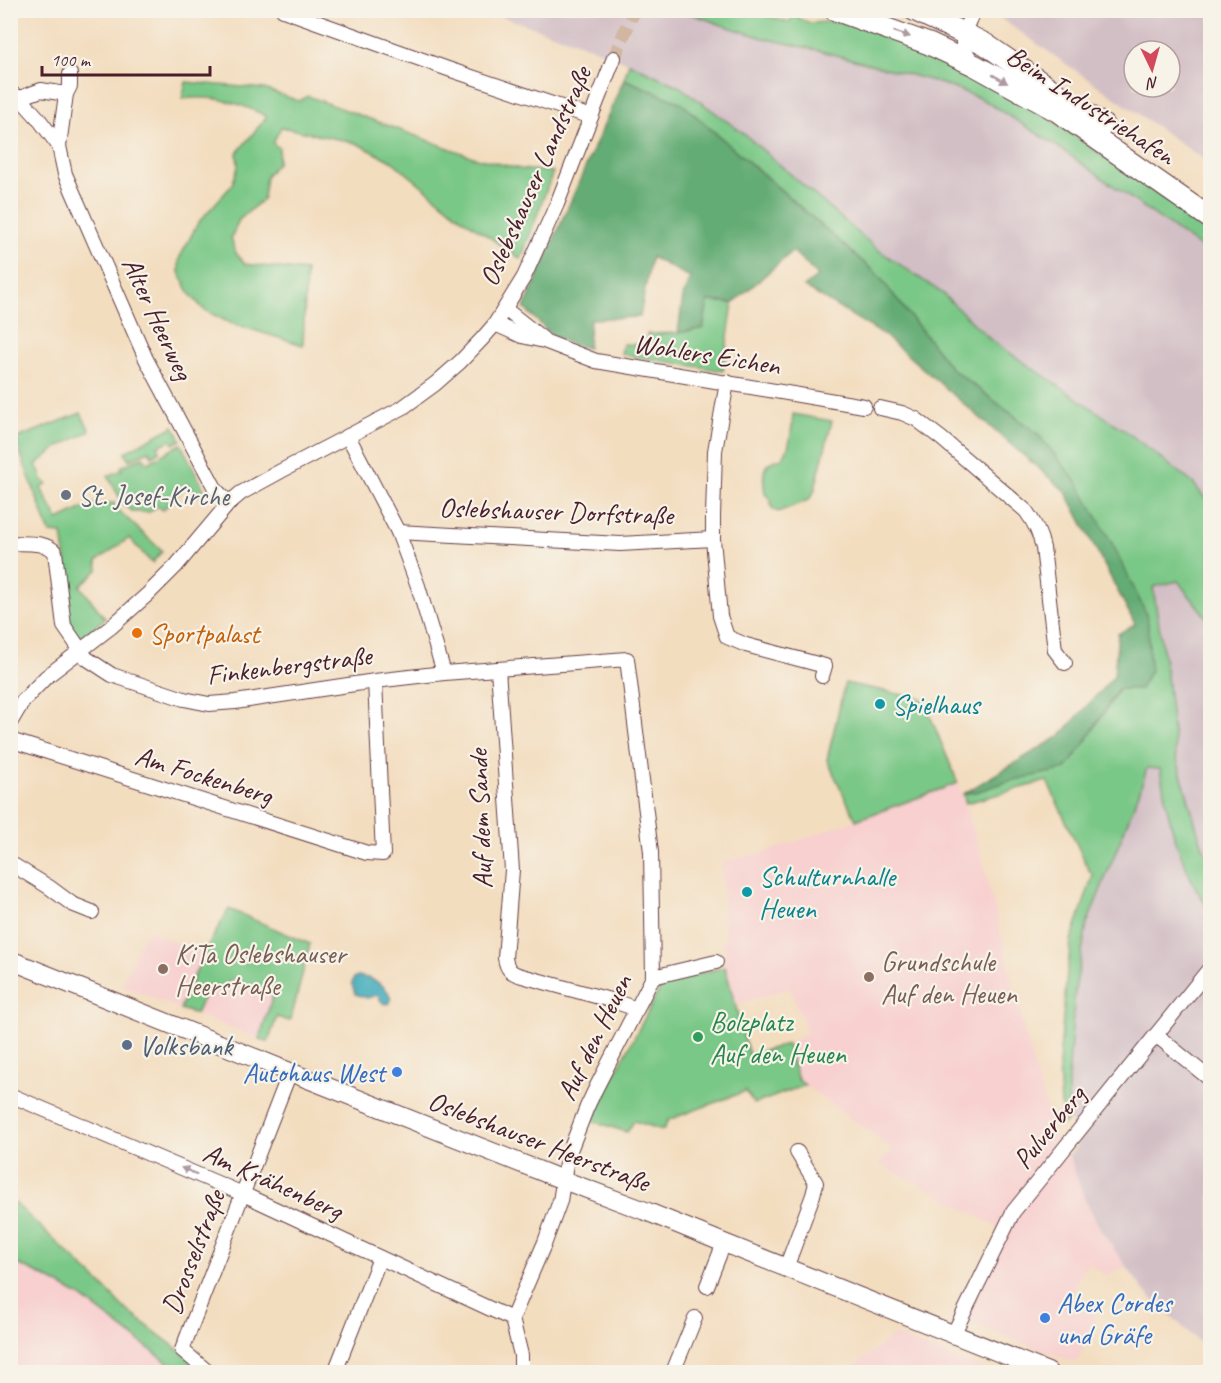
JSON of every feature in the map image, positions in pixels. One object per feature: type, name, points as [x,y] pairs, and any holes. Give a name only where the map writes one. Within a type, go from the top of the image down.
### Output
[{"type":"main road","name":"Beim Industriehafen","points":[[835,10],[929,44],[974,65],[1057,111],[1210,218]]},
{"type":"main road","name":"Beim Industriehafen","points":[[914,10],[985,44],[1210,202]]},
{"type":"main road","name":"Oslebshauser Heerstraße","points":[[10,960],[1048,1372]]},
{"type":"street","points":[[283,10],[591,117]]},
{"type":"street","points":[[974,10],[963,33],[963,48],[974,65]]},
{"type":"street","points":[[929,44],[949,41],[963,33]]},
{"type":"street","name":"Oslebshauser Landstraße","points":[[10,723],[23,701],[45,677],[128,612],[176,566],[241,493],[402,408],[460,362],[495,324],[524,277],[557,204],[614,58]]},
{"type":"street","points":[[66,94],[70,86],[70,74]]},
{"type":"street","name":"Alter Heerweg","points":[[15,95],[41,90],[66,94],[59,146],[65,174],[146,359],[216,490],[229,504]]},
{"type":"street","name":"Alter Heerweg","points":[[15,95],[38,118],[59,146]]},
{"type":"street","name":"Wohlers Eichen","points":[[505,309],[544,341]]},
{"type":"street","name":"Wohlers Eichen","points":[[495,324],[522,336],[544,341],[596,361],[864,406]]},
{"type":"street","points":[[727,382],[715,451],[713,538],[720,616],[727,637],[746,645],[825,666],[822,676]]},
{"type":"street","points":[[880,408],[916,419],[1026,511],[1041,535],[1055,650],[1065,663]]},
{"type":"street","points":[[348,436],[398,532],[418,586],[444,673]]},
{"type":"street","name":"Oslebshauser Dorfstraße","points":[[398,532],[620,544],[713,538]]},
{"type":"street","name":"Finkenbergstraße","points":[[10,543],[44,545],[55,552],[64,626],[86,658],[112,675],[184,699],[209,704],[235,702],[375,681],[498,669]]},
{"type":"street","name":"Auf den Heuen","points":[[498,669],[627,659],[651,852],[652,977],[587,1107],[567,1158],[560,1201],[513,1319]]},
{"type":"street","name":"Auf dem Sande","points":[[498,669],[512,870],[505,958],[507,967],[511,973],[637,1009]]},
{"type":"street","name":"Am Fockenberg","points":[[10,740],[367,853],[382,854],[375,681]]},
{"type":"street","points":[[10,863],[72,904],[92,912]]},
{"type":"street","points":[[652,977],[716,962]]},
{"type":"street","name":"Pulverberg","points":[[953,1335],[1013,1212],[1210,968]]},
{"type":"street","points":[[1156,1035],[1210,1079]]},
{"type":"street","name":"Drosselstraße","points":[[208,1372],[182,1350],[290,1072]]},
{"type":"street","name":"Am Krähenberg","points":[[10,1095],[243,1194],[513,1319]]},
{"type":"street","points":[[786,1268],[816,1183],[797,1152]]},
{"type":"street","points":[[707,1286],[724,1243]]},
{"type":"street","points":[[335,1372],[380,1258]]},
{"type":"street","points":[[673,1372],[695,1318]]},
{"type":"street","points":[[513,1319],[521,1354],[521,1372]]},
{"type":"shaded area","points":[[486,11],[684,11],[763,38],[937,82],[982,99],[1051,142],[1210,254],[1210,505],[1194,484],[1127,432],[992,341],[942,293],[877,249],[643,69],[590,47]]},
{"type":"shaded area","points":[[990,11],[1210,11],[1210,163],[1193,152]]},
{"type":"shaded area","points":[[1178,581],[1210,622],[1210,865],[1199,836],[1176,756],[1167,676],[1153,586]]},
{"type":"shaded area","points":[[1147,768],[1160,769],[1168,815],[1210,911],[1210,1352],[1145,1292],[1124,1263],[1102,1232],[1084,1198],[1069,1155],[1078,1145],[1069,1118],[1068,1080],[1075,990],[1087,924]]},
{"type":"shaded area","name":"Grundschule Auf den Heuen","points":[[958,783],[981,854],[1033,1064],[1055,1136],[1069,1155],[1084,1198],[1102,1232],[1126,1266],[1105,1275],[1089,1263],[1078,1280],[1068,1301],[1097,1316],[1077,1363],[959,1319],[1002,1230],[878,1164],[893,1149],[798,1080],[787,1044],[808,1033],[790,988],[734,1005],[725,967],[722,862],[769,851]]},
{"type":"shaded area","name":"KiTa Oslebshauser Heerstraße","points":[[150,930],[204,953],[180,1009],[122,986],[141,940]]},
{"type":"shaded area","points":[[230,979],[274,995],[259,1039],[196,1014],[209,985]]},
{"type":"shaded area","points":[[10,1261],[81,1297],[180,1372],[11,1372]]},
{"type":"shaded area","points":[[894,1335],[936,1351],[990,1372],[847,1372]]},
{"type":"green space","points":[[684,11],[750,11],[788,22],[795,15],[811,23],[841,21],[908,42],[1017,96],[1210,229],[1210,254],[1051,142],[982,99],[937,82],[763,38]]},
{"type":"green space","points":[[629,63],[680,87],[743,133],[877,249],[942,293],[992,341],[1127,432],[1194,484],[1210,505],[1210,622],[1178,581],[1153,587],[1167,676],[1176,756],[1199,836],[1210,865],[1210,911],[1185,865],[1176,841],[1160,769],[1147,768],[1087,924],[1075,990],[1068,1080],[1069,1118],[1064,1124],[1059,1064],[1067,972],[1071,941],[1093,875],[1047,781],[966,803],[963,794],[1009,781],[1086,741],[1119,689],[1140,689],[1150,671],[1148,623],[1145,611],[1038,434],[951,368],[877,274],[681,103],[624,79]]},
{"type":"green space","points":[[624,79],[681,103],[877,274],[951,368],[1038,434],[1077,482],[1112,543],[1145,611],[1148,623],[1150,670],[1140,689],[1118,689],[1066,769],[963,794],[1060,736],[1114,676],[1118,634],[1135,624],[1066,492],[884,335],[804,287],[818,276],[793,251],[733,303],[708,301],[703,328],[678,333],[683,297],[690,277],[651,257],[640,317],[590,319],[588,348],[571,344],[552,335],[524,308]]},
{"type":"green space","points":[[186,82],[264,89],[299,101],[308,96],[473,157],[520,169],[553,172],[521,259],[460,217],[393,162],[356,143],[281,127],[273,143],[279,148],[278,162],[266,176],[263,199],[239,220],[231,238],[236,253],[245,264],[306,271],[303,345],[230,323],[204,310],[190,294],[179,272],[179,259],[198,223],[232,185],[238,167],[237,153],[266,116],[221,100],[182,99]]},
{"type":"green space","points":[[708,301],[733,303],[723,371],[621,354],[623,344],[647,345],[647,334],[678,333],[703,328]]},
{"type":"green space","points":[[81,413],[90,431],[57,448],[36,465],[41,478],[47,484],[41,488],[58,520],[92,504],[115,503],[116,508],[162,551],[152,563],[129,538],[97,561],[98,570],[80,586],[105,618],[81,639],[68,626],[70,619],[62,534],[50,533],[15,439]]},
{"type":"green space","points":[[793,414],[832,421],[814,492],[809,500],[778,512],[773,509],[765,494],[764,472],[773,461],[781,459],[788,449]]},
{"type":"green space","points":[[174,426],[181,440],[173,444],[171,440],[158,446],[160,451],[152,456],[149,451],[129,460],[125,452]]},
{"type":"green space","points":[[181,444],[208,497],[205,500],[187,484],[163,510],[157,506],[150,512],[133,512],[123,504],[108,476],[143,457],[148,463]]},
{"type":"green space","points":[[845,683],[923,699],[958,783],[856,820],[827,760]]},
{"type":"green space","points":[[229,909],[310,944],[291,1019],[289,1021],[277,1017],[268,1042],[259,1039],[273,995],[230,979],[225,991],[209,985],[196,1014],[180,1009],[204,953]]},
{"type":"green space","points":[[725,967],[749,1055],[787,1044],[798,1080],[805,1085],[754,1104],[746,1091],[668,1120],[663,1130],[634,1121],[627,1132],[593,1121],[607,1089],[661,987],[667,982]]},
{"type":"green space","points":[[15,1203],[124,1308],[203,1372],[180,1372],[81,1297],[11,1261],[11,1212]]},
{"type":"water","points":[[358,976],[371,979],[383,986],[390,996],[390,1003],[385,1004],[377,995],[367,998],[355,994],[352,984],[354,978]]},
{"type":"tunnel","points":[[614,58],[634,10]]},
{"type":"place","name":"St. Josef-Kirche","points":[[66,495]]},
{"type":"place","name":"Sportpalast","points":[[137,633]]},
{"type":"place","name":"Spielhaus","points":[[880,704]]},
{"type":"place","name":"Schulturnhalle Heuen","points":[[747,892]]},
{"type":"place","name":"KiTa Oslebshauser Heerstraße","points":[[163,969]]},
{"type":"place","name":"Grundschule Auf den Heuen","points":[[869,977]]},
{"type":"place","name":"Bolzplatz Auf den Heuen","points":[[698,1037]]},
{"type":"place","name":"Volksbank","points":[[127,1045]]},
{"type":"place","name":"Autohaus West","points":[[397,1072]]},
{"type":"place","name":"Abex Cordes und Gräfe","points":[[1045,1318]]}]
